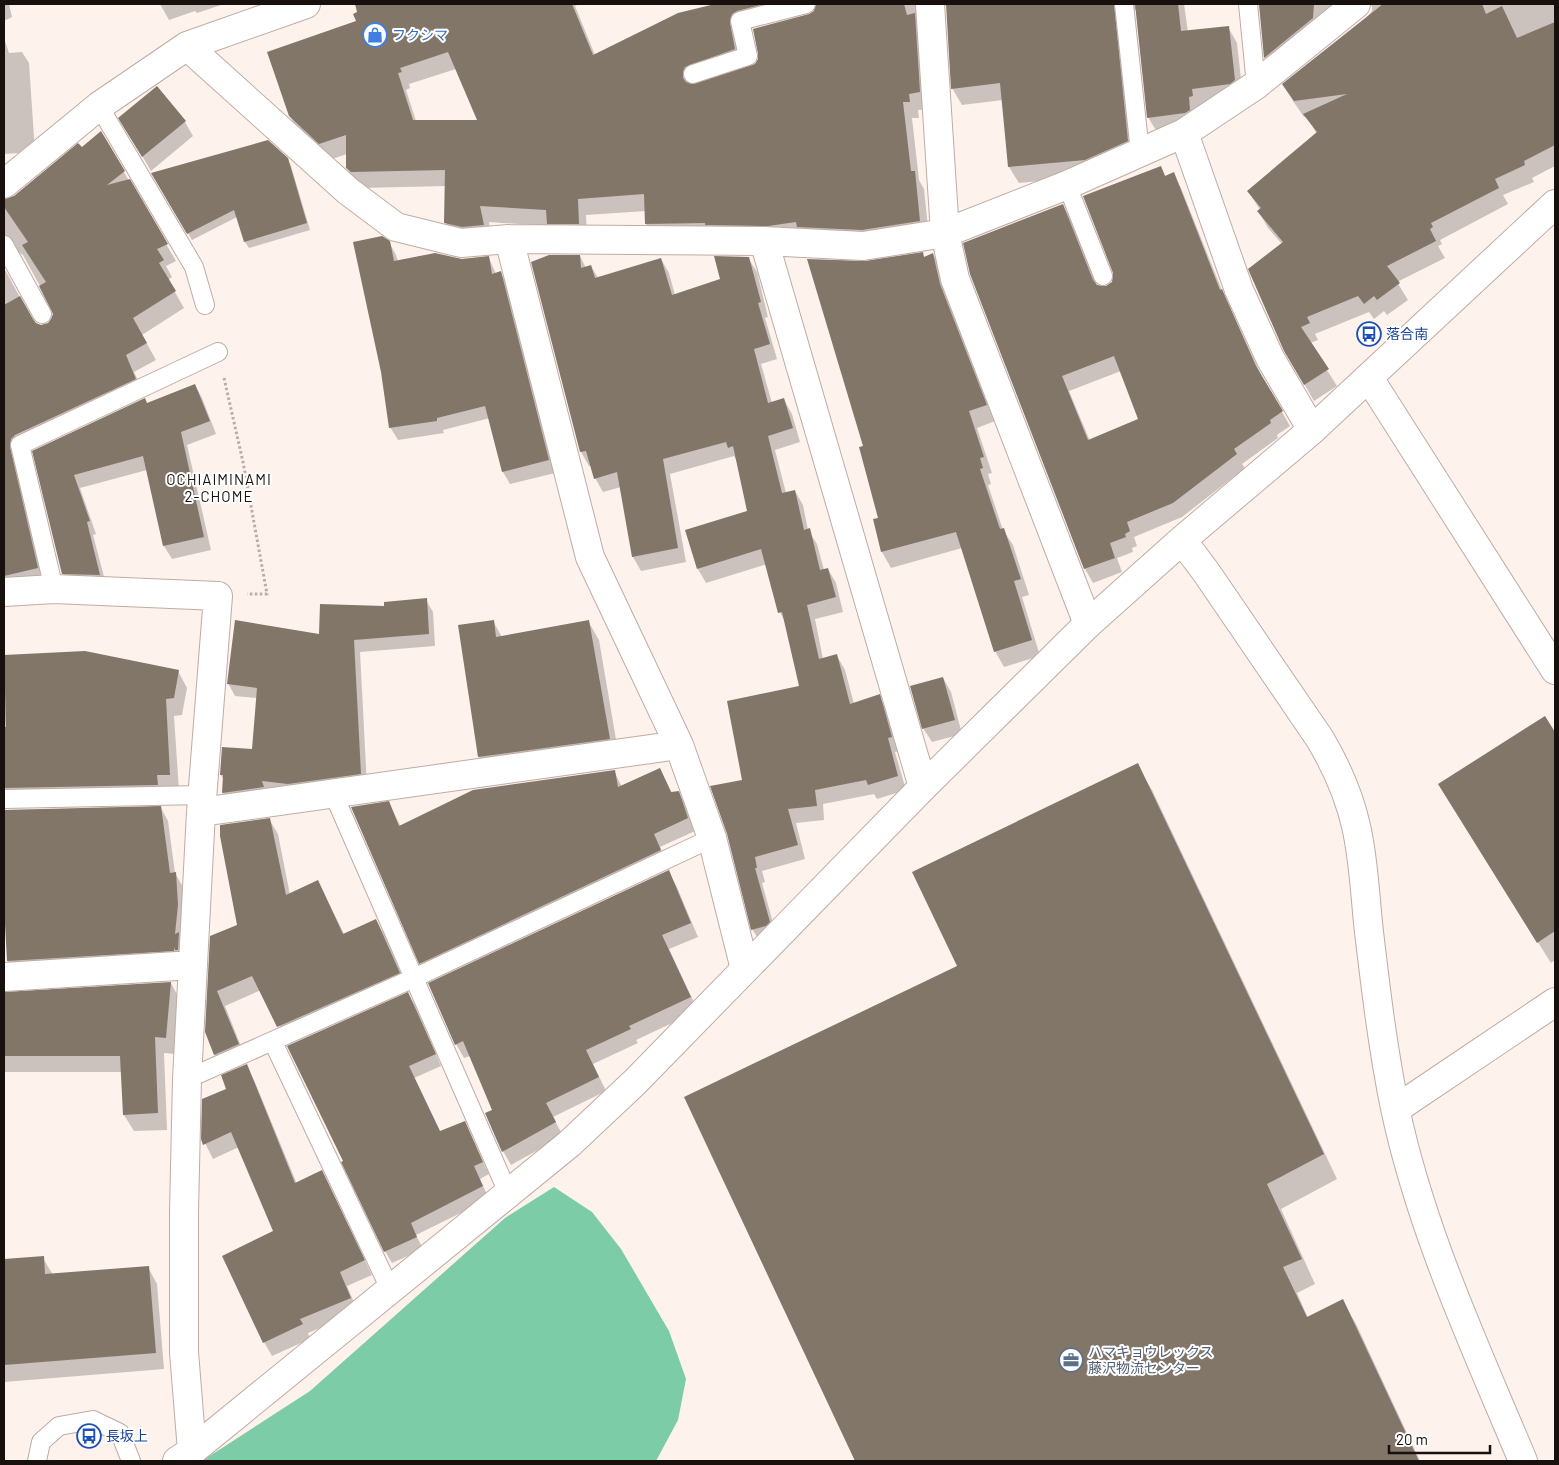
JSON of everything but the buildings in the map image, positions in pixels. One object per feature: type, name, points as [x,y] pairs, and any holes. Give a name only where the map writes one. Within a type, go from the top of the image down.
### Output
[{"type":"street","points":[[4,184],[99,106],[187,46],[306,4]]},
{"type":"street","points":[[930,4],[945,233],[955,279],[1088,624]]},
{"type":"street","points":[[187,46],[348,191],[396,227],[461,243],[509,239],[764,241],[863,246],[945,233],[1067,186],[1184,134],[1256,85],[1356,4]]},
{"type":"street","points":[[1184,134],[1239,290],[1270,358],[1312,430]]},
{"type":"street","points":[[185,1456],[569,1144],[635,1082],[923,787],[1088,624],[1182,540],[1312,430],[1555,204]]},
{"type":"street","points":[[509,239],[590,556],[679,745],[712,838],[744,969]]},
{"type":"street","points":[[764,241],[923,787]]},
{"type":"street","points":[[1369,378],[1555,670]]},
{"type":"street","points":[[1182,540],[1320,739],[1344,785],[1359,841],[1376,990],[1396,1109],[1427,1223],[1468,1332],[1523,1461]]},
{"type":"street","points":[[4,592],[54,589],[218,596],[202,803],[187,1079],[184,1212],[185,1456]]},
{"type":"street","points":[[202,803],[333,793],[679,745]]},
{"type":"street","points":[[4,977],[193,965]]},
{"type":"street","points":[[1396,1109],[1555,1002]]},
{"type":"lane","points":[[693,74],[748,56],[740,22],[806,4]]},
{"type":"lane","points":[[1124,4],[1140,152]]},
{"type":"lane","points":[[1248,4],[1256,85]]},
{"type":"lane","points":[[99,106],[194,267],[205,305]]},
{"type":"lane","points":[[1067,186],[1103,276]]},
{"type":"lane","points":[[4,245],[42,314]]},
{"type":"lane","points":[[54,589],[20,445],[218,352]]},
{"type":"lane","points":[[333,793],[508,1193]]},
{"type":"lane","points":[[4,799],[202,803]]},
{"type":"lane","points":[[187,1079],[414,978],[712,838]]},
{"type":"lane","points":[[273,1042],[390,1289]]},
{"type":"lane","points":[[37,1461],[41,1442],[59,1426],[93,1420],[120,1433],[132,1461]]},
{"type":"path","points":[[218,352],[243,462],[267,594],[218,596]]},
{"type":"green space","points":[[554,1187],[592,1212],[621,1249],[669,1331],[686,1379],[678,1420],[656,1461],[202,1461],[310,1391],[505,1218]]},
{"type":"place","name":"フクシマ","points":[[375,35]]},
{"type":"place","name":"落合南","points":[[1369,334]]},
{"type":"place","name":"ハマキョウレックス 藤沢物流センター","points":[[1071,1360]]},
{"type":"place","name":"長坂上","points":[[89,1436]]},
{"type":"district","name":"OCHIAIMINAMI 2-CHOME","points":[[219,488]]}]
